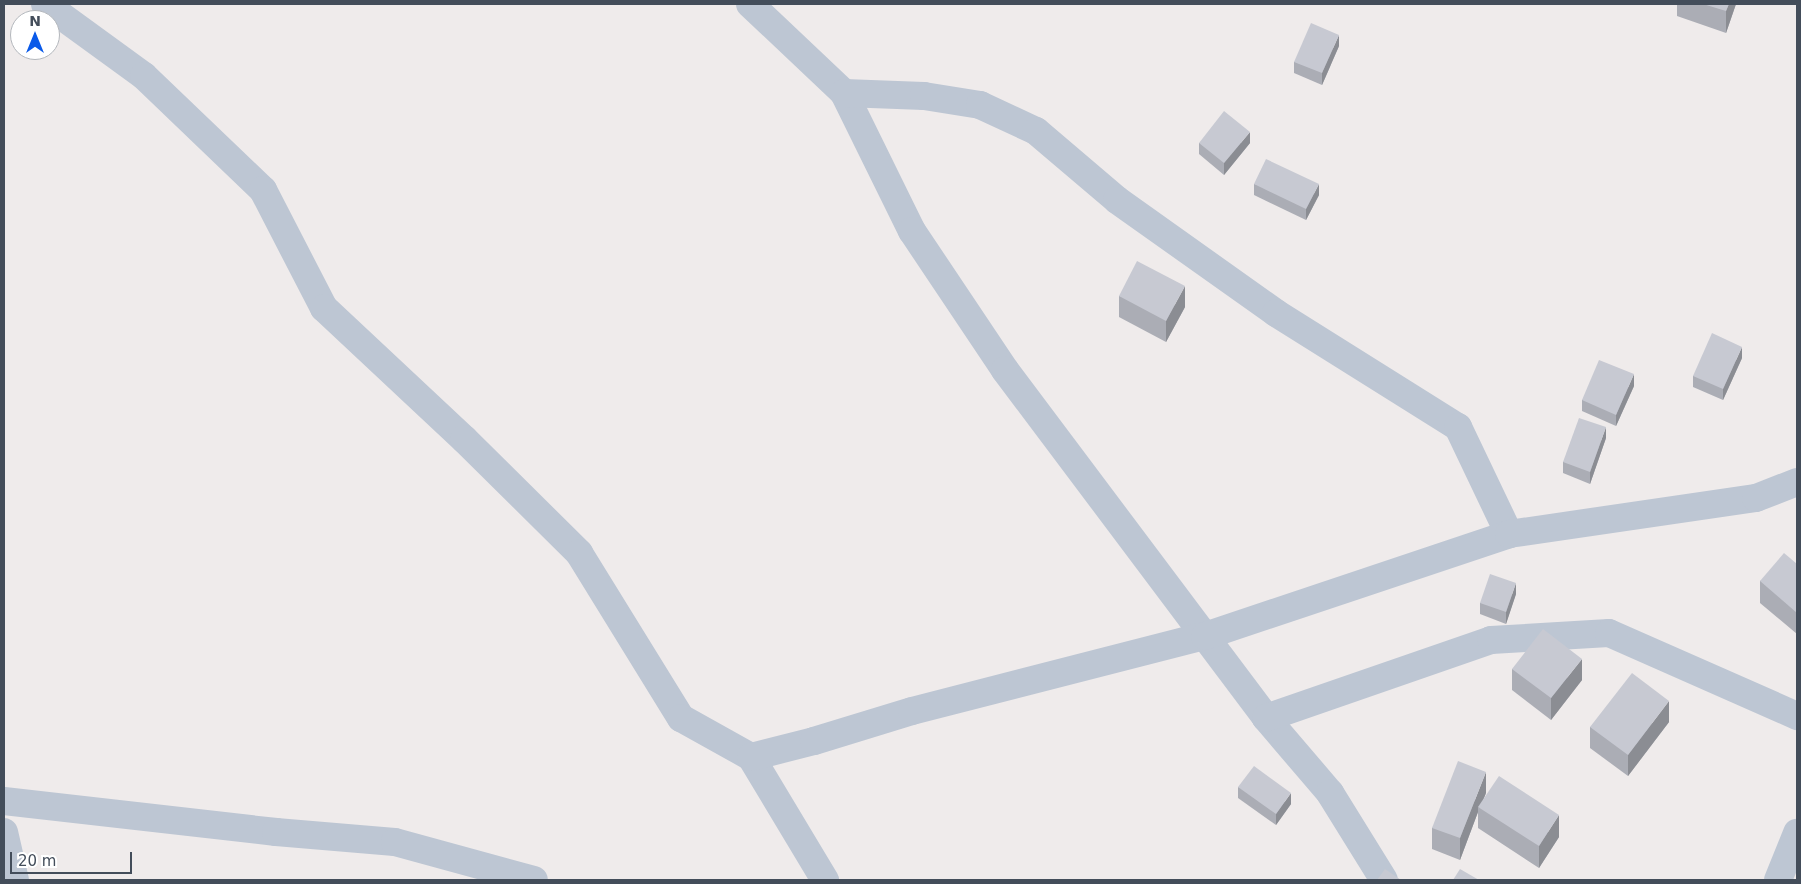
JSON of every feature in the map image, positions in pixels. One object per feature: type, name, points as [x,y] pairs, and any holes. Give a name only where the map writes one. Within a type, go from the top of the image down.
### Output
[{"type":"street","points":[[45,4],[144,76],[263,190],[324,308],[464,439],[579,553],[681,718],[751,757],[825,880]]},
{"type":"street","points":[[750,4],[844,93],[917,240],[1005,370],[1266,718],[1330,793],[1384,880]]},
{"type":"street","points":[[844,93],[924,96],[980,105],[1036,131],[1116,200],[1276,313],[1458,427],[1509,534]]},
{"type":"street","points":[[751,757],[814,741],[912,711],[1205,636],[1509,534],[1756,498],[1797,482]]},
{"type":"street","points":[[1266,718],[1491,640],[1609,633],[1797,716]]},
{"type":"street","points":[[4,801],[276,832],[395,842],[534,880]]},
{"type":"street","points":[[4,832],[15,880]]},
{"type":"street","points":[[1778,880],[1797,833]]},
{"type":"building","points":[[1703,4],[1729,4],[1726,11]]},
{"type":"building","points":[[1311,23],[1339,35],[1322,73],[1294,62]]},
{"type":"building","points":[[1224,111],[1250,132],[1224,163],[1199,143]]},
{"type":"building","points":[[1266,159],[1319,184],[1306,209],[1254,184]]},
{"type":"building","points":[[1137,261],[1185,286],[1166,321],[1119,296]]},
{"type":"building","points":[[1712,333],[1742,347],[1723,389],[1693,376]]},
{"type":"building","points":[[1599,360],[1634,374],[1616,415],[1582,400]]},
{"type":"building","points":[[1579,418],[1606,427],[1590,472],[1563,462]]},
{"type":"building","points":[[1784,553],[1797,564],[1797,613],[1760,581]]},
{"type":"building","points":[[1490,574],[1516,583],[1506,612],[1480,603]]},
{"type":"building","points":[[1543,629],[1582,659],[1551,698],[1512,669]]},
{"type":"building","points":[[1632,673],[1669,701],[1628,755],[1590,727]]},
{"type":"building","points":[[1458,761],[1486,772],[1460,838],[1432,828]]},
{"type":"building","points":[[1254,766],[1291,793],[1276,814],[1238,787]]},
{"type":"building","points":[[1499,776],[1559,815],[1539,846],[1478,807]]},
{"type":"building","points":[[1385,869],[1401,880],[1377,880]]},
{"type":"building","points":[[1460,869],[1479,880],[1453,880]]}]
